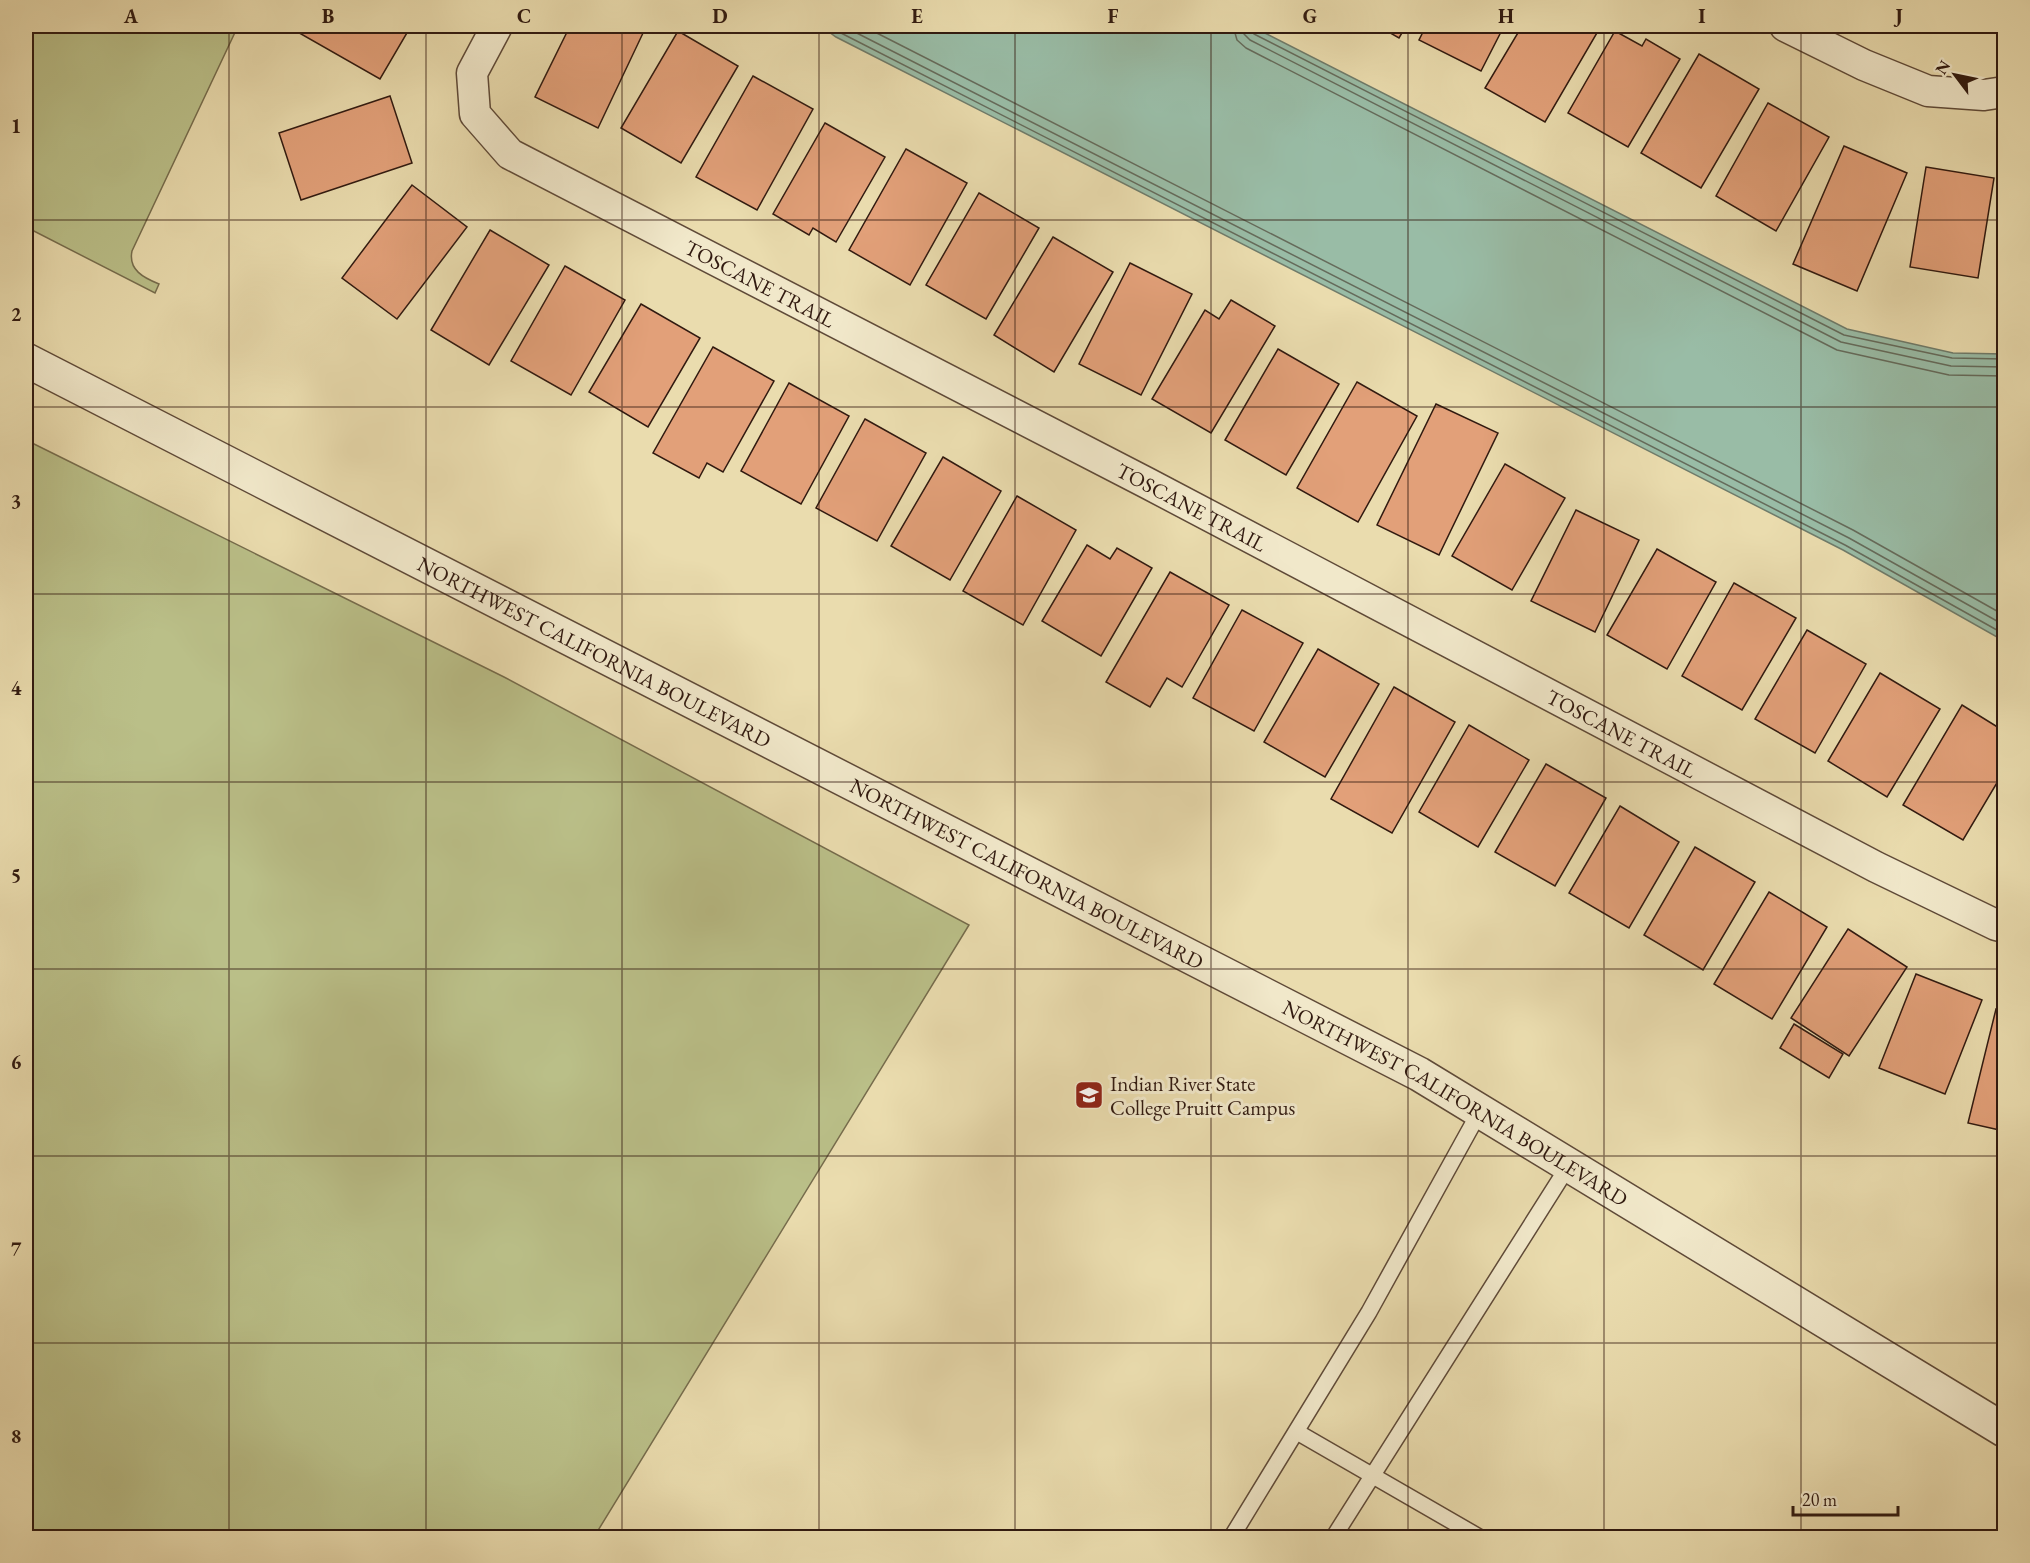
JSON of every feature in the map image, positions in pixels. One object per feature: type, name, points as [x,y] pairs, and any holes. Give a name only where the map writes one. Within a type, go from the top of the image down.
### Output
[{"type":"street","name":"TOSCANE TRAIL","points":[[497,26],[472,73],[475,114],[510,154],[1147,483],[1876,867],[2004,927]]},
{"type":"street","points":[[1785,26],[1864,65],[1928,91],[1984,95],[2004,92]]},
{"type":"street","name":"NORTHWEST CALIFORNIA BOULEVARD","points":[[26,360],[1419,1074],[2004,1430]]},
{"type":"lane","points":[[1231,1538],[1369,1312],[1480,1111]]},
{"type":"lane","points":[[1333,1538],[1569,1165]]},
{"type":"lane","points":[[1297,1432],[1479,1537]]},
{"type":"shaded area","points":[[26,26],[238,26],[132,251],[132,263],[138,272],[159,284],[155,293],[26,227]]},
{"type":"shaded area","points":[[26,440],[504,677],[969,925],[594,1537],[26,1537]]},
{"type":"water","points":[[821,26],[1251,26],[1847,329],[1953,353],[2004,354],[2004,641],[1843,550],[836,37]]},
{"type":"building","points":[[287,26],[411,26],[380,79]]},
{"type":"building","points":[[570,26],[632,26],[644,31],[598,128],[535,97]]},
{"type":"building","points":[[1378,26],[1406,26],[1399,38]]},
{"type":"building","points":[[1426,26],[1504,26],[1481,71],[1419,40]]},
{"type":"building","points":[[1522,26],[1601,26],[1545,122],[1485,88]]},
{"type":"building","points":[[678,31],[738,66],[681,163],[621,128]]},
{"type":"building","points":[[1615,31],[1642,46],[1646,39],[1680,59],[1628,147],[1568,113]]},
{"type":"building","points":[[1699,54],[1759,89],[1701,188],[1641,153]]},
{"type":"building","points":[[753,76],[813,109],[757,210],[696,177]]},
{"type":"building","points":[[390,96],[412,163],[301,200],[279,133]]},
{"type":"building","points":[[1768,103],[1829,137],[1776,231],[1716,196]]},
{"type":"building","points":[[825,123],[885,157],[836,242],[813,228],[809,235],[773,214]]},
{"type":"building","points":[[1844,146],[1907,173],[1857,291],[1793,264]]},
{"type":"building","points":[[906,149],[967,183],[910,285],[849,250]]},
{"type":"building","points":[[1926,167],[1994,178],[1978,278],[1910,267]]},
{"type":"building","points":[[412,185],[467,227],[397,319],[342,278]]},
{"type":"building","points":[[979,193],[1039,228],[986,319],[926,285]]},
{"type":"building","points":[[490,230],[549,265],[489,365],[431,330]]},
{"type":"building","points":[[1053,237],[1113,272],[1054,372],[994,335]]},
{"type":"building","points":[[1130,263],[1192,294],[1141,395],[1079,364]]},
{"type":"building","points":[[565,266],[625,300],[571,395],[511,361]]},
{"type":"building","points":[[1231,300],[1275,326],[1211,433],[1152,399],[1205,310],[1219,319]]},
{"type":"building","points":[[641,304],[700,338],[648,427],[589,392]]},
{"type":"building","points":[[713,347],[774,381],[723,472],[707,463],[699,478],[653,453]]},
{"type":"building","points":[[1278,349],[1339,384],[1286,475],[1225,440]]},
{"type":"building","points":[[1357,382],[1417,416],[1358,522],[1297,488]]},
{"type":"building","points":[[789,383],[849,416],[801,504],[741,471]]},
{"type":"building","points":[[1436,404],[1498,433],[1439,555],[1377,525]]},
{"type":"building","points":[[865,419],[926,453],[877,541],[816,508]]},
{"type":"building","points":[[943,457],[1001,491],[950,580],[891,546]]},
{"type":"building","points":[[1505,464],[1565,498],[1512,590],[1452,556]]},
{"type":"building","points":[[1017,496],[1076,530],[1023,625],[963,591]]},
{"type":"building","points":[[1576,510],[1639,540],[1595,632],[1531,601]]},
{"type":"building","points":[[1087,545],[1110,559],[1117,548],[1152,568],[1101,656],[1042,621]]},
{"type":"building","points":[[1657,549],[1716,582],[1667,669],[1607,635]]},
{"type":"building","points":[[1170,572],[1229,605],[1182,687],[1167,678],[1150,707],[1106,682]]},
{"type":"building","points":[[1734,583],[1796,618],[1742,710],[1682,676]]},
{"type":"building","points":[[1242,610],[1303,643],[1254,731],[1193,698]]},
{"type":"building","points":[[1807,630],[1866,664],[1815,753],[1755,719]]},
{"type":"building","points":[[1318,649],[1379,684],[1325,777],[1264,742]]},
{"type":"building","points":[[1880,673],[1940,709],[1887,797],[1828,761]]},
{"type":"building","points":[[1394,687],[1455,722],[1392,833],[1331,799]]},
{"type":"building","points":[[1962,705],[2004,731],[2004,771],[1963,840],[1903,805]]},
{"type":"building","points":[[1469,725],[1529,760],[1478,847],[1419,812]]},
{"type":"building","points":[[1546,764],[1606,798],[1555,886],[1495,852]]},
{"type":"building","points":[[1620,806],[1679,842],[1629,928],[1569,893]]},
{"type":"building","points":[[1695,847],[1755,882],[1703,970],[1644,935]]},
{"type":"building","points":[[1769,892],[1827,927],[1772,1019],[1714,984]]},
{"type":"building","points":[[1848,929],[1907,967],[1849,1056],[1791,1018]]},
{"type":"building","points":[[1916,974],[1982,1000],[1945,1094],[1879,1068]]},
{"type":"building","points":[[1996,1009],[2004,1012],[2004,1131],[1968,1123]]},
{"type":"building","points":[[1794,1024],[1843,1054],[1829,1078],[1780,1048]]},
{"type":"place","name":"Indian River State College Pruitt Campus","points":[[1089,1095]]}]
